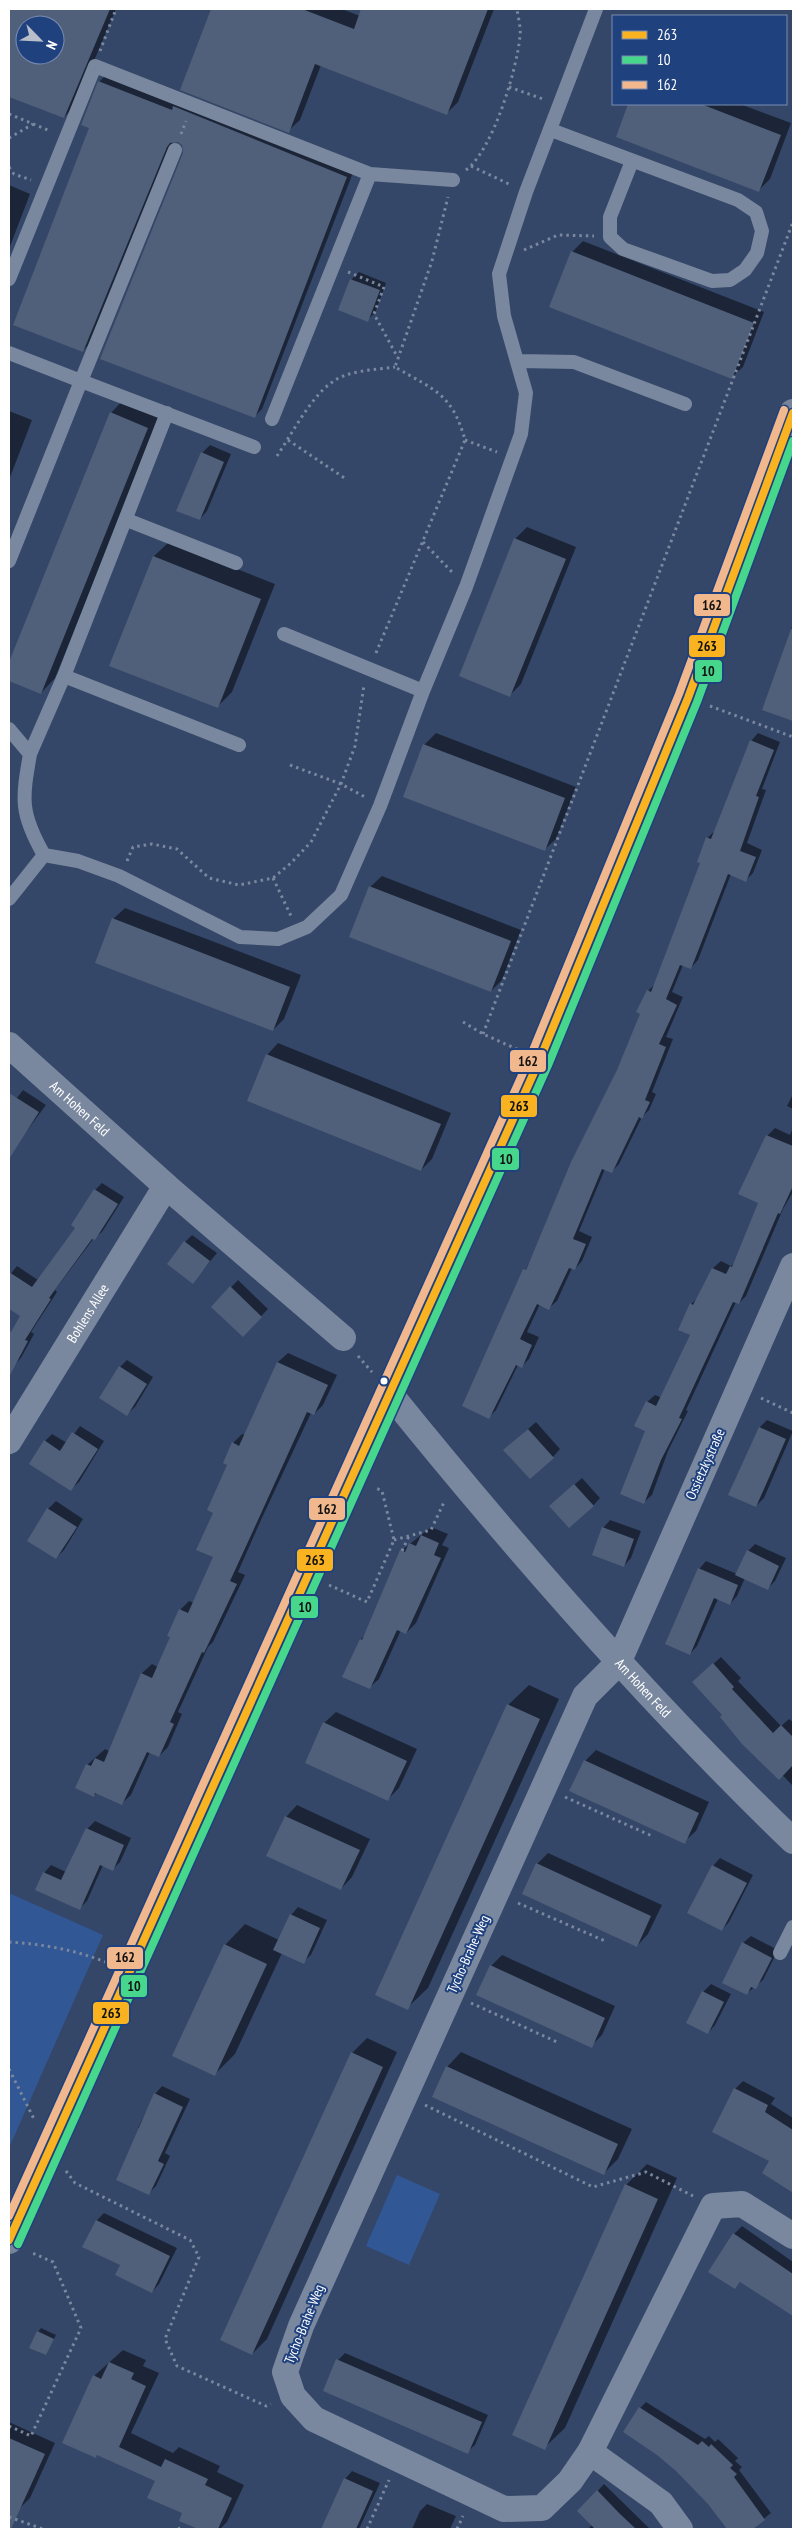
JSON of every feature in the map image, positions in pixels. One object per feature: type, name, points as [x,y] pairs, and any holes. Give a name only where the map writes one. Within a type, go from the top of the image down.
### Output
[{"type":"main road","points":[[18,2245],[50,2150],[540,1059],[688,698],[793,413]]},
{"type":"street","name":"Am Hohen Feld","points":[[9,1045],[166,1186],[343,1338]]},
{"type":"street","name":"Bohlens Allee","points":[[9,1441],[166,1186]]},
{"type":"street","name":"Ossietzkystraße","points":[[618,1663],[793,1266]]},
{"type":"street","name":"Am Hohen Feld","points":[[390,1394],[457,1476],[618,1663],[737,1787],[793,1841]]},
{"type":"street","name":"Tycho-Brahe-Weg","points":[[618,1663],[585,1696],[301,2326],[285,2372],[293,2396],[314,2419],[504,2509],[542,2508],[570,2481],[590,2452],[713,2206]]},
{"type":"street","points":[[713,2206],[742,2204],[793,2236]]},
{"type":"street","points":[[590,2452],[661,2504],[680,2529]]},
{"type":"lane","points":[[167,413],[127,520],[64,676],[30,754],[23,795],[25,811],[30,829],[44,854],[78,861],[119,876],[240,937],[278,940],[307,927],[341,895],[380,806],[423,691],[466,587],[513,458],[521,434],[526,392],[519,361],[504,316],[499,274],[526,192],[596,9]]},
{"type":"lane","points":[[9,279],[95,66],[370,174],[453,180]]},
{"type":"lane","points":[[551,130],[738,200],[756,212],[762,231],[757,253],[745,270],[730,280],[712,281],[624,249],[610,237],[610,216],[632,161]]},
{"type":"lane","points":[[9,561],[175,150]]},
{"type":"lane","points":[[272,419],[370,174]]},
{"type":"lane","points":[[9,353],[254,447]]},
{"type":"lane","points":[[519,361],[574,362],[684,404]]},
{"type":"lane","points":[[127,520],[236,563]]},
{"type":"lane","points":[[284,634],[423,691]]},
{"type":"lane","points":[[64,676],[239,745]]},
{"type":"lane","points":[[9,730],[30,754]]},
{"type":"lane","points":[[9,899],[44,854]]},
{"type":"lane","points":[[780,1953],[793,1927]]},
{"type":"path","points":[[95,66],[116,9]]},
{"type":"path","points":[[395,367],[432,261],[453,180],[471,166],[491,133],[509,87],[520,35],[517,9]]},
{"type":"path","points":[[509,87],[560,105]]},
{"type":"path","points":[[175,150],[193,104]]},
{"type":"path","points":[[9,114],[67,137]]},
{"type":"path","points":[[9,138],[33,124]]},
{"type":"path","points":[[471,166],[526,192]]},
{"type":"path","points":[[9,167],[14,174],[47,186]]},
{"type":"path","points":[[482,1034],[793,222]]},
{"type":"path","points":[[508,247],[527,250],[558,235],[610,237]]},
{"type":"path","points":[[332,266],[384,287],[374,314],[398,358]]},
{"type":"path","points":[[119,876],[133,847],[152,844],[177,849],[209,878],[239,885],[273,878],[291,864],[311,842],[341,784],[355,746],[362,690],[369,669],[465,440],[459,418],[447,398],[395,367],[362,372],[330,383],[310,407],[277,456]]},
{"type":"path","points":[[288,440],[346,479]]},
{"type":"path","points":[[465,440],[513,458]]},
{"type":"path","points":[[423,542],[466,587]]},
{"type":"path","points":[[688,698],[793,737]]},
{"type":"path","points":[[290,765],[341,784],[380,806]]},
{"type":"path","points":[[273,878],[289,911]]},
{"type":"path","points":[[463,1022],[482,1034],[540,1059]]},
{"type":"path","points":[[343,1338],[390,1394]]},
{"type":"path","points":[[740,1388],[793,1414]]},
{"type":"path","points":[[394,1540],[431,1530],[457,1476]]},
{"type":"path","points":[[308,1576],[367,1602],[394,1540],[382,1491],[353,1478]]},
{"type":"path","points":[[402,1551],[409,1536]]},
{"type":"path","points":[[544,1788],[652,1836]]},
{"type":"path","points":[[496,1893],[605,1941]]},
{"type":"path","points":[[9,1942],[37,1944],[91,1956],[130,1972]]},
{"type":"path","points":[[451,1994],[557,2042]]},
{"type":"path","points":[[9,2069],[50,2150],[75,2183],[190,2240],[199,2257],[165,2339],[177,2366],[266,2406],[293,2396]]},
{"type":"path","points":[[405,2096],[593,2187],[646,2172],[713,2206]]},
{"type":"path","points":[[9,2426],[31,2436],[81,2328],[53,2262],[18,2245]]},
{"type":"path","points":[[366,2529],[398,2458]]},
{"type":"path","points":[[9,2517],[43,2529]]},
{"type":"shaded area","points":[[9,1893],[103,1935],[9,2148]]},
{"type":"shaded area","points":[[397,2175],[440,2194],[409,2265],[366,2246]]},
{"type":"building","points":[[9,9],[110,9],[64,118],[9,97]]},
{"type":"building","points":[[211,9],[302,9],[354,29],[361,9],[488,9],[447,115],[315,64],[289,133],[180,90]]},
{"type":"building","points":[[98,81],[172,110],[173,106],[347,177],[255,418],[100,359],[183,153],[182,145],[178,142],[170,143],[167,147],[83,352],[13,325],[89,128],[81,125]]},
{"type":"building","points":[[628,105],[704,105],[781,135],[759,192],[616,137]]},
{"type":"building","points":[[571,251],[754,323],[732,379],[549,307]]},
{"type":"building","points":[[350,279],[380,290],[368,322],[338,310]]},
{"type":"building","points":[[110,412],[148,428],[41,694],[9,681],[9,662]]},
{"type":"building","points":[[201,452],[224,462],[200,520],[176,511]]},
{"type":"building","points":[[514,538],[566,559],[510,697],[459,676]]},
{"type":"building","points":[[153,556],[261,599],[218,708],[109,666]]},
{"type":"building","points":[[791,629],[793,629],[793,721],[762,710]]},
{"type":"building","points":[[750,740],[774,750],[756,796],[759,797],[740,851],[756,857],[746,882],[728,874],[691,969],[680,965],[666,999],[677,1005],[659,1044],[666,1047],[645,1100],[650,1102],[642,1119],[639,1117],[612,1173],[602,1169],[573,1239],[586,1244],[575,1270],[569,1268],[549,1310],[537,1304],[520,1339],[532,1345],[522,1368],[516,1365],[489,1419],[462,1406],[523,1269],[526,1270],[571,1162],[617,1070],[640,1014],[636,1012],[647,990],[651,992],[700,863],[697,862],[706,837],[711,839]]},
{"type":"building","points":[[423,744],[565,798],[545,851],[403,797]]},
{"type":"building","points":[[369,886],[511,941],[491,992],[349,937]]},
{"type":"building","points":[[112,918],[290,987],[273,1031],[95,963]]},
{"type":"building","points":[[266,1054],[441,1124],[421,1171],[247,1101]]},
{"type":"building","points":[[9,1093],[39,1112],[9,1159]]},
{"type":"building","points":[[766,1135],[793,1146],[793,1186],[780,1214],[778,1213],[739,1304],[733,1302],[679,1418],[682,1419],[661,1460],[644,1504],[620,1494],[645,1431],[634,1426],[646,1401],[656,1406],[690,1335],[678,1330],[690,1303],[693,1305],[712,1268],[726,1274],[730,1266],[732,1267],[758,1203],[738,1194]]},
{"type":"building","points":[[94,1189],[118,1204],[95,1240],[92,1239],[49,1298],[51,1299],[25,1340],[28,1341],[9,1377],[9,1330],[11,1332],[20,1316],[9,1309],[9,1272],[32,1287],[75,1228],[71,1225]]},
{"type":"building","points":[[184,1241],[210,1261],[193,1284],[167,1264]]},
{"type":"building","points":[[230,1286],[262,1317],[243,1337],[211,1307]]},
{"type":"building","points":[[277,1362],[328,1385],[314,1415],[307,1412],[230,1581],[237,1584],[204,1653],[202,1652],[170,1722],[174,1724],[159,1757],[147,1752],[122,1805],[95,1793],[94,1797],[75,1788],[86,1764],[91,1766],[95,1758],[104,1762],[141,1673],[152,1678],[170,1637],[167,1636],[179,1609],[188,1613],[213,1557],[196,1550],[213,1513],[207,1510],[227,1465],[223,1463],[232,1442],[239,1446]]},
{"type":"building","points":[[119,1366],[147,1384],[127,1416],[99,1398]]},
{"type":"building","points":[[759,1427],[786,1439],[756,1507],[728,1495]]},
{"type":"building","points":[[528,1429],[554,1458],[530,1479],[503,1450]]},
{"type":"building","points":[[72,1432],[98,1449],[71,1491],[29,1464],[44,1440],[60,1451]]},
{"type":"building","points":[[574,1484],[594,1506],[569,1528],[549,1506]]},
{"type":"building","points":[[47,1508],[77,1527],[56,1559],[27,1541]]},
{"type":"building","points":[[602,1527],[634,1539],[624,1567],[592,1555]]},
{"type":"building","points":[[421,1535],[439,1543],[434,1555],[441,1558],[406,1634],[397,1630],[370,1689],[342,1677],[360,1639],[362,1640],[400,1550],[405,1552],[409,1543],[416,1546]]},
{"type":"building","points":[[747,1550],[779,1566],[768,1590],[735,1575]]},
{"type":"building","points":[[698,1568],[738,1585],[730,1605],[714,1598],[690,1655],[665,1644]]},
{"type":"building","points":[[713,1663],[734,1687],[732,1689],[773,1733],[781,1725],[793,1737],[793,1765],[779,1780],[742,1744],[720,1717],[722,1715],[692,1682]]},
{"type":"building","points":[[507,1704],[540,1719],[408,2010],[375,1995]]},
{"type":"building","points":[[323,1722],[407,1761],[388,1801],[305,1763]]},
{"type":"building","points":[[584,1760],[699,1813],[685,1844],[569,1791]]},
{"type":"building","points":[[285,1816],[360,1850],[341,1890],[266,1856]]},
{"type":"building","points":[[86,1828],[124,1845],[113,1871],[100,1865],[80,1910],[35,1890],[43,1872],[61,1880]]},
{"type":"building","points":[[536,1863],[651,1916],[637,1947],[522,1894]]},
{"type":"building","points":[[712,1865],[747,1883],[722,1931],[687,1913]]},
{"type":"building","points":[[290,1914],[320,1928],[304,1964],[273,1950]]},
{"type":"building","points":[[742,1942],[772,1958],[756,1989],[751,1987],[747,1995],[722,1983]]},
{"type":"building","points":[[224,1944],[267,1964],[215,2076],[172,2056]]},
{"type":"building","points":[[490,1965],[605,2018],[592,2048],[476,1995]]},
{"type":"building","points":[[702,1991],[724,2002],[708,2034],[686,2023]]},
{"type":"building","points":[[351,2052],[383,2067],[252,2355],[220,2340]]},
{"type":"building","points":[[446,2066],[618,2144],[604,2175],[432,2097]]},
{"type":"building","points":[[734,2088],[768,2105],[765,2112],[793,2130],[793,2193],[762,2173],[769,2161],[712,2132]]},
{"type":"building","points":[[154,2093],[183,2107],[158,2161],[164,2164],[149,2195],[116,2180]]},
{"type":"building","points":[[625,2184],[658,2199],[545,2450],[512,2435]]},
{"type":"building","points":[[96,2220],[170,2256],[152,2293],[115,2275],[120,2265],[82,2247]]},
{"type":"building","points":[[733,2233],[793,2274],[793,2316],[740,2282],[735,2289],[708,2272]]},
{"type":"building","points":[[37,2331],[54,2339],[46,2355],[29,2348]]},
{"type":"building","points":[[336,2359],[482,2422],[468,2454],[323,2391]]},
{"type":"building","points":[[109,2362],[134,2373],[131,2379],[146,2386],[119,2447],[161,2467],[165,2459],[208,2479],[205,2485],[232,2498],[218,2529],[198,2529],[179,2521],[182,2513],[147,2498],[155,2481],[97,2455],[96,2458],[62,2443],[93,2375],[101,2379]]},
{"type":"building","points":[[639,2407],[698,2445],[702,2441],[709,2447],[711,2444],[733,2465],[730,2468],[737,2474],[734,2477],[765,2520],[753,2529],[727,2529],[708,2504],[676,2471],[657,2455],[623,2432]]},
{"type":"building","points":[[9,2438],[45,2454],[11,2529],[9,2529]]},
{"type":"building","points":[[344,2478],[373,2491],[356,2529],[321,2529]]},
{"type":"building","points":[[597,2490],[636,2529],[595,2529],[577,2511]]},
{"type":"transit line","name":"162","points":[[9,2216],[531,1055],[679,694],[784,410]]},
{"type":"transit line","name":"263","points":[[9,2240],[540,1059],[688,698],[793,413]]},
{"type":"transit line","name":"10","points":[[18,2244],[549,1063],[697,702],[793,441]]}]
